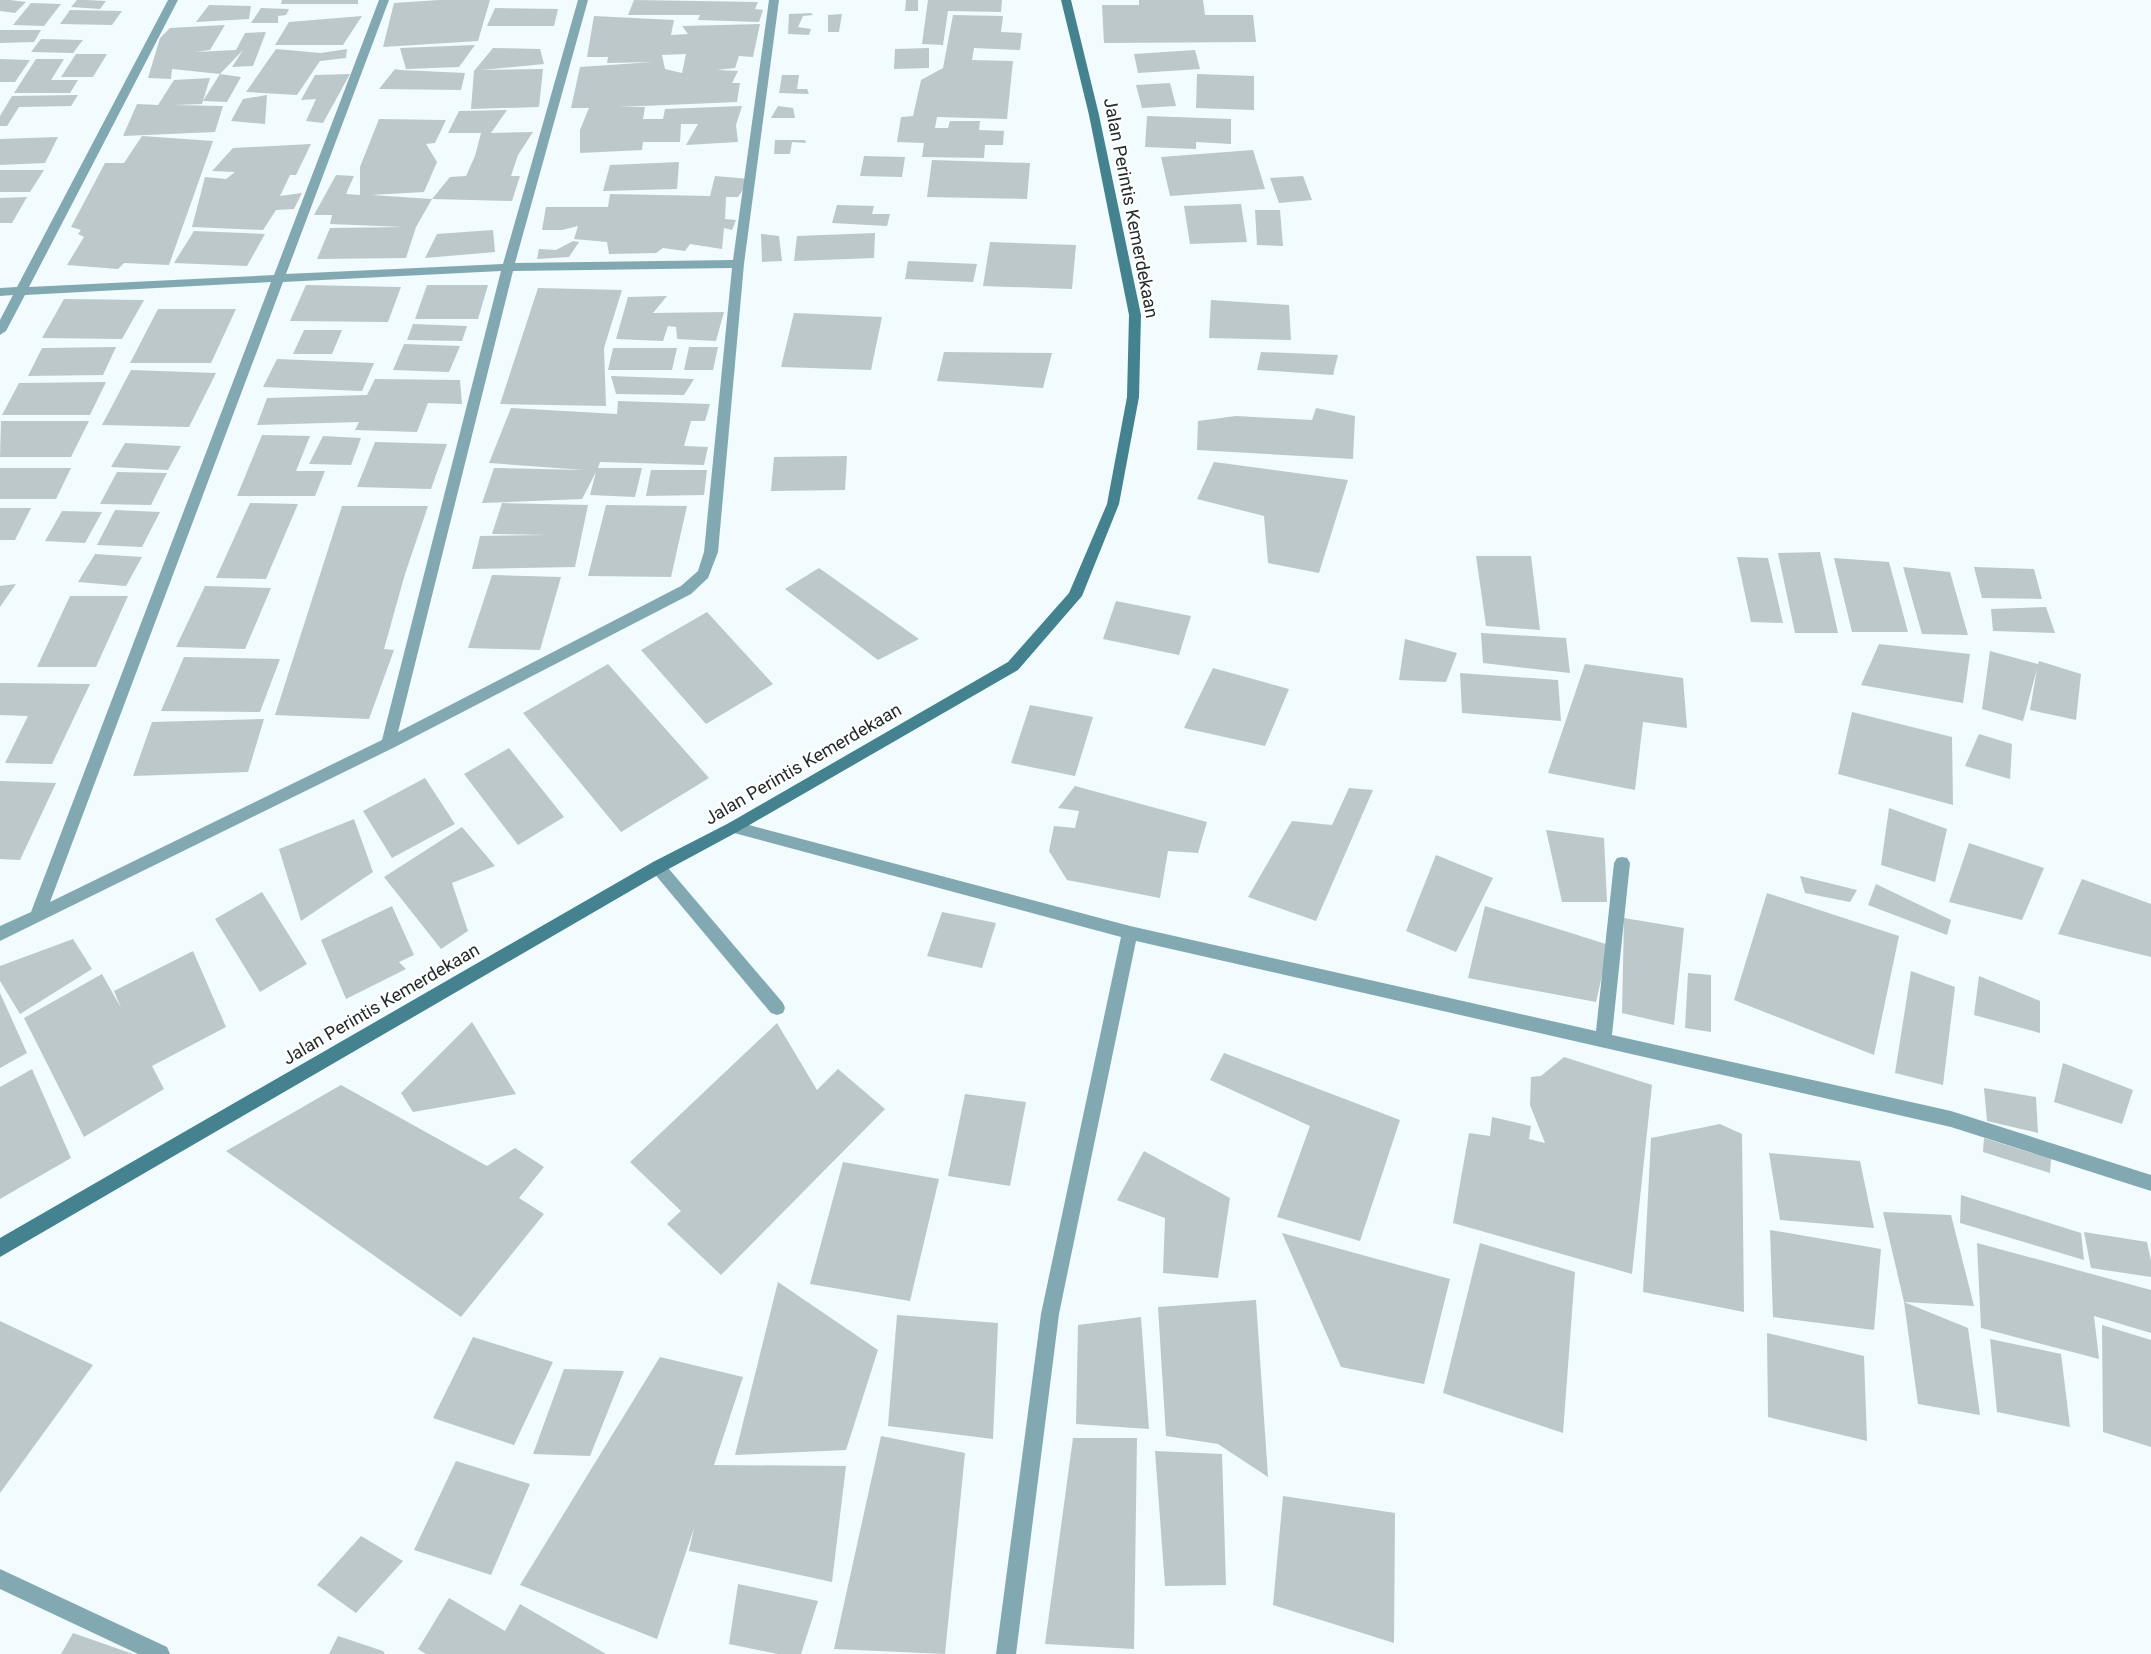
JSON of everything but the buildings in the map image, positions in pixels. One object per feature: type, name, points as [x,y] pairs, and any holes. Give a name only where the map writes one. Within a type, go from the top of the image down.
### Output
[{"type":"street","points":[[0,331],[173,0]]},
{"type":"street","points":[[37,915],[384,0]]},
{"type":"street","points":[[388,744],[508,267],[583,0]]},
{"type":"street","points":[[0,934],[388,744],[686,590],[699,581],[707,569],[711,552],[738,264],[774,0]]},
{"type":"street","name":"Jalan Perintis Kemerdekaan","points":[[0,1248],[658,867],[734,827],[1013,666],[1075,596],[1113,504],[1133,397],[1136,315],[1094,115],[1066,0]]},
{"type":"street","points":[[0,292],[508,267],[738,264]]},
{"type":"street","points":[[734,827],[1130,933],[1951,1119],[2151,1184]]},
{"type":"street","points":[[1603,1040],[1622,863]]},
{"type":"street","points":[[658,867],[777,1008]]},
{"type":"street","points":[[1006,1654],[1050,1314],[1130,933]]},
{"type":"street","points":[[0,1579],[160,1654]]}]
